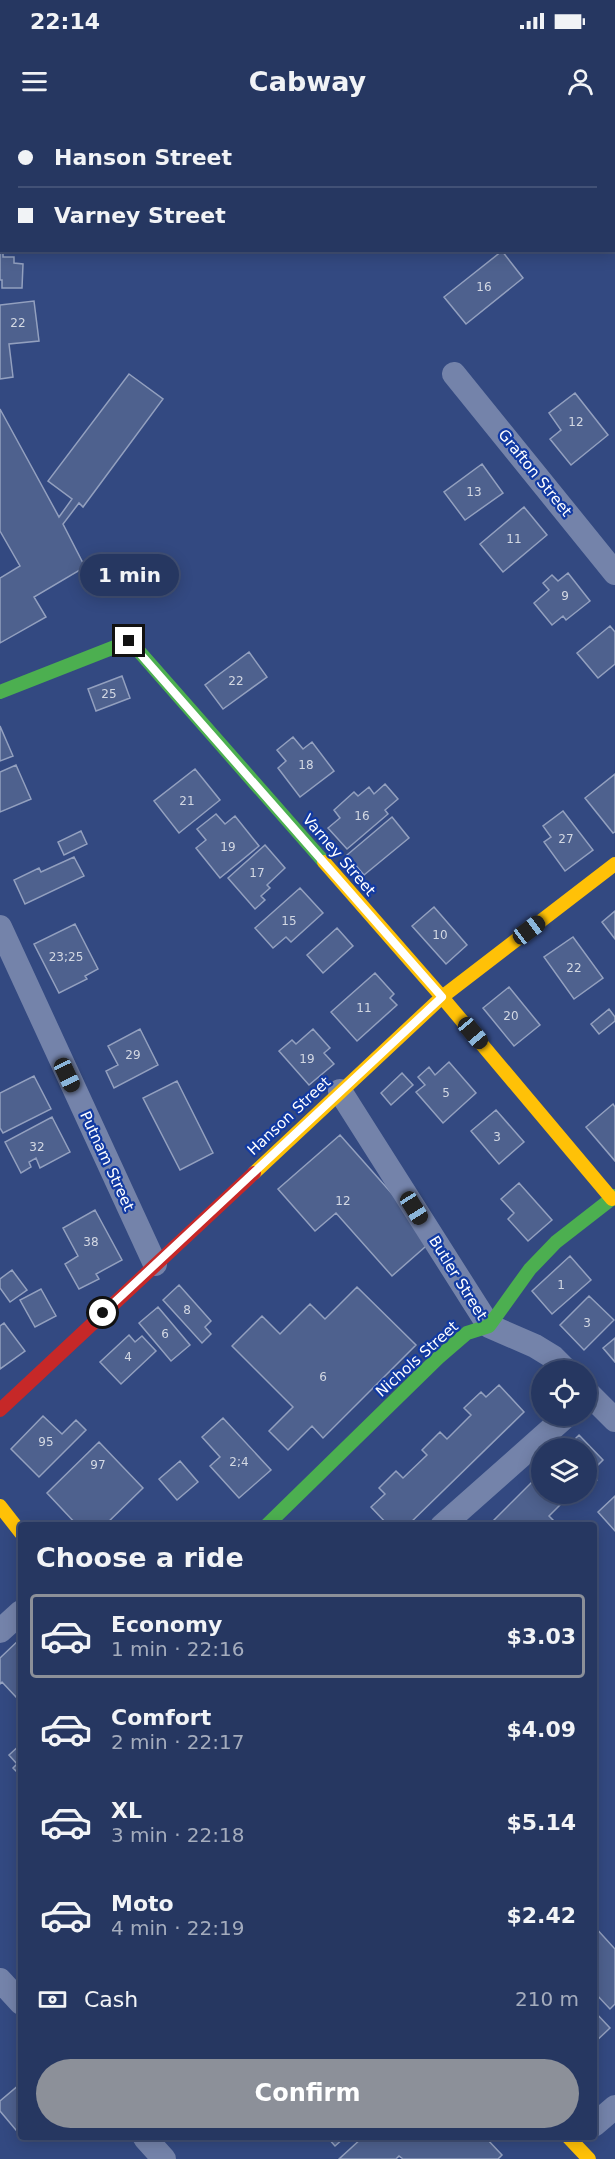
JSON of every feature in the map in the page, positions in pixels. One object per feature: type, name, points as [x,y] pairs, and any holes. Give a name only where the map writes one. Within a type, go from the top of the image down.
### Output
[{"type":"street","name":"Grafton Street","points":[[454,374],[615,573]]},
{"type":"street","name":"Varney Street","points":[[0,692],[129,641],[442,997],[613,1197]]},
{"type":"street","name":"Hanson Street","points":[[0,1410],[442,997],[615,864]]},
{"type":"street","name":"Putnam Street","points":[[0,927],[155,1264]]},
{"type":"street","name":"Butler Street","points":[[340,1091],[489,1326],[556,1360]]},
{"type":"street","points":[[489,1326],[530,1269],[555,1242],[613,1197]]},
{"type":"street","name":"Nichols Street","points":[[270,1522],[452,1345],[467,1333],[489,1326]]},
{"type":"street","points":[[597,1403],[615,1420]]},
{"type":"street","points":[[447,1522],[555,1426]]},
{"type":"street","points":[[0,1506],[18,1529]]},
{"type":"street","points":[[0,1630],[18,1615]]},
{"type":"street","points":[[0,1980],[18,2000]]},
{"type":"street","points":[[597,2122],[615,2107]]},
{"type":"street","points":[[147,2140],[164,2159]]},
{"type":"street","points":[[573,2140],[589,2159]]},
{"type":"building","points":[[0,252],[3,252],[3,257],[14,257],[14,263],[23,264],[22,288],[2,288],[2,280],[0,280]]},
{"type":"building","points":[[501,252],[523,278],[466,324],[444,297]]},
{"type":"building","points":[[34,301],[39,341],[9,344],[13,377],[0,379],[0,305]]},
{"type":"building","points":[[129,374],[163,399],[83,507],[79,503],[63,524],[85,567],[34,597],[46,617],[0,643],[0,578],[20,566],[0,531],[0,409],[59,517],[72,499],[48,481]]},
{"type":"building","points":[[575,393],[608,435],[571,465],[550,439],[561,430],[549,413]]},
{"type":"building","points":[[482,464],[503,493],[465,520],[444,492]]},
{"type":"building","points":[[524,507],[547,535],[503,572],[480,544]]},
{"type":"building","points":[[568,573],[590,601],[566,620],[563,616],[552,625],[534,603],[549,590],[543,583],[552,575],[558,581]]},
{"type":"building","points":[[610,626],[615,632],[615,664],[598,678],[577,653]]},
{"type":"building","points":[[249,652],[267,677],[223,709],[205,685]]},
{"type":"building","points":[[122,676],[130,698],[96,711],[88,689]]},
{"type":"building","points":[[0,726],[13,756],[0,761]]},
{"type":"building","points":[[293,737],[303,749],[312,742],[334,771],[300,797],[278,768],[286,761],[277,750]]},
{"type":"building","points":[[16,765],[31,799],[0,812],[0,772]]},
{"type":"building","points":[[195,769],[220,800],[179,833],[154,801]]},
{"type":"building","points":[[615,774],[615,832],[613,833],[585,798]]},
{"type":"building","points":[[385,784],[398,799],[385,810],[388,814],[347,849],[328,828],[340,818],[334,810],[354,792],[358,796],[369,787],[374,794]]},
{"type":"building","points":[[563,811],[593,850],[565,871],[544,842],[551,837],[543,826]]},
{"type":"building","points":[[216,814],[225,824],[235,816],[259,846],[220,878],[196,848],[206,840],[197,829]]},
{"type":"building","points":[[392,817],[409,838],[364,875],[347,855]]},
{"type":"building","points":[[81,831],[87,844],[64,855],[58,842]]},
{"type":"building","points":[[265,845],[285,868],[267,885],[270,888],[261,896],[265,900],[255,909],[228,878]]},
{"type":"building","points":[[74,857],[84,876],[25,904],[14,880],[39,868],[41,872]]},
{"type":"building","points":[[300,888],[323,913],[291,942],[286,937],[273,948],[255,928]]},
{"type":"building","points":[[434,907],[467,945],[446,964],[412,926]]},
{"type":"building","points":[[615,911],[615,939],[602,922]]},
{"type":"building","points":[[75,924],[98,969],[85,976],[87,979],[59,993],[34,944]]},
{"type":"building","points":[[337,928],[353,946],[323,973],[307,955]]},
{"type":"building","points":[[573,937],[603,978],[574,999],[544,957]]},
{"type":"building","points":[[375,973],[394,994],[390,998],[397,1005],[357,1041],[331,1012]]},
{"type":"building","points":[[509,987],[540,1025],[514,1046],[483,1008]]},
{"type":"building","points":[[609,1009],[615,1021],[599,1034],[591,1024]]},
{"type":"building","points":[[140,1029],[158,1065],[114,1088],[106,1071],[118,1065],[108,1046]]},
{"type":"building","points":[[313,1029],[330,1048],[324,1053],[334,1064],[309,1085],[279,1051],[292,1040],[296,1044]]},
{"type":"building","points":[[449,1062],[476,1093],[443,1123],[416,1092],[425,1085],[418,1077],[429,1067],[435,1075]]},
{"type":"building","points":[[402,1073],[413,1085],[391,1105],[381,1093]]},
{"type":"building","points":[[34,1076],[51,1109],[3,1133],[0,1128],[0,1093]]},
{"type":"building","points":[[177,1081],[213,1153],[180,1170],[143,1098]]},
{"type":"building","points":[[613,1104],[615,1107],[615,1161],[586,1127]]},
{"type":"building","points":[[496,1110],[524,1142],[499,1164],[471,1131]]},
{"type":"building","points":[[52,1117],[70,1152],[40,1168],[36,1158],[29,1162],[31,1167],[21,1173],[5,1142]]},
{"type":"building","points":[[340,1135],[433,1240],[392,1276],[336,1213],[315,1231],[278,1189]]},
{"type":"building","points":[[519,1183],[552,1220],[528,1241],[508,1219],[514,1213],[501,1199]]},
{"type":"building","points":[[95,1210],[122,1260],[96,1274],[99,1279],[79,1289],[65,1264],[78,1256],[63,1228]]},
{"type":"building","points":[[570,1256],[591,1280],[552,1314],[532,1291]]},
{"type":"building","points":[[12,1270],[27,1290],[10,1302],[0,1288],[0,1279]]},
{"type":"building","points":[[179,1285],[211,1321],[205,1327],[211,1334],[202,1343],[163,1300]]},
{"type":"building","points":[[357,1287],[416,1345],[323,1438],[312,1426],[288,1450],[269,1431],[293,1407],[232,1346],[262,1316],[280,1334],[310,1304],[325,1319]]},
{"type":"building","points":[[41,1289],[56,1316],[35,1327],[20,1300]]},
{"type":"building","points":[[589,1296],[614,1320],[584,1350],[560,1325]]},
{"type":"building","points":[[158,1307],[190,1345],[171,1361],[139,1323]]},
{"type":"building","points":[[4,1323],[25,1351],[0,1369],[0,1326]]},
{"type":"building","points":[[129,1335],[135,1342],[142,1336],[156,1351],[121,1384],[100,1362]]},
{"type":"building","points":[[615,1338],[615,1362],[603,1348]]},
{"type":"building","points":[[499,1385],[524,1412],[411,1522],[385,1522],[371,1507],[385,1494],[379,1488],[396,1471],[403,1478],[427,1455],[422,1450],[440,1432],[447,1439],[471,1415],[464,1408],[481,1392],[486,1397]]},
{"type":"building","points":[[43,1416],[62,1434],[76,1420],[86,1430],[39,1477],[11,1449]]},
{"type":"building","points":[[223,1418],[271,1470],[239,1498],[210,1466],[220,1457],[202,1437]]},
{"type":"building","points":[[99,1442],[143,1488],[108,1522],[74,1522],[47,1493]]},
{"type":"building","points":[[597,1454],[603,1460],[597,1466]]},
{"type":"building","points":[[180,1461],[198,1482],[177,1500],[159,1479]]},
{"type":"building","points":[[531,1483],[531,1504],[561,1504],[549,1516],[555,1522],[492,1522]]},
{"type":"building","points":[[615,1496],[615,1531],[598,1512]]},
{"type":"building","points":[[18,1641],[17,1698],[2,1682],[0,1684],[0,1658]]},
{"type":"building","points":[[18,1747],[18,1773],[13,1768],[17,1764],[9,1755]]},
{"type":"building","points":[[597,1929],[615,1949],[615,2004],[610,2009],[597,1995]]},
{"type":"building","points":[[597,2014],[610,2028],[597,2040]]},
{"type":"building","points":[[18,2086],[18,2132],[0,2111],[0,2101]]},
{"type":"building","points":[[330,2140],[342,2140],[335,2146]]},
{"type":"building","points":[[360,2140],[488,2140],[502,2155],[498,2159],[403,2159],[399,2156],[396,2159],[339,2159]]},
{"type":"traffic: fast","points":[[0,692],[130,641],[324,862]]},
{"type":"traffic: fast","points":[[270,1522],[438,1358],[467,1333],[489,1326],[530,1269],[556,1242],[615,1196]]},
{"type":"traffic: slow","points":[[324,862],[442,997],[612,1199]]},
{"type":"traffic: slow","points":[[254,1173],[442,997],[615,864]]},
{"type":"traffic: slow","points":[[0,1506],[18,1529]]},
{"type":"traffic: slow","points":[[571,2140],[589,2159]]},
{"type":"traffic: jam","points":[[0,1410],[254,1173]]},
{"type":"route","points":[[103,1313],[442,997],[129,641]]}]
